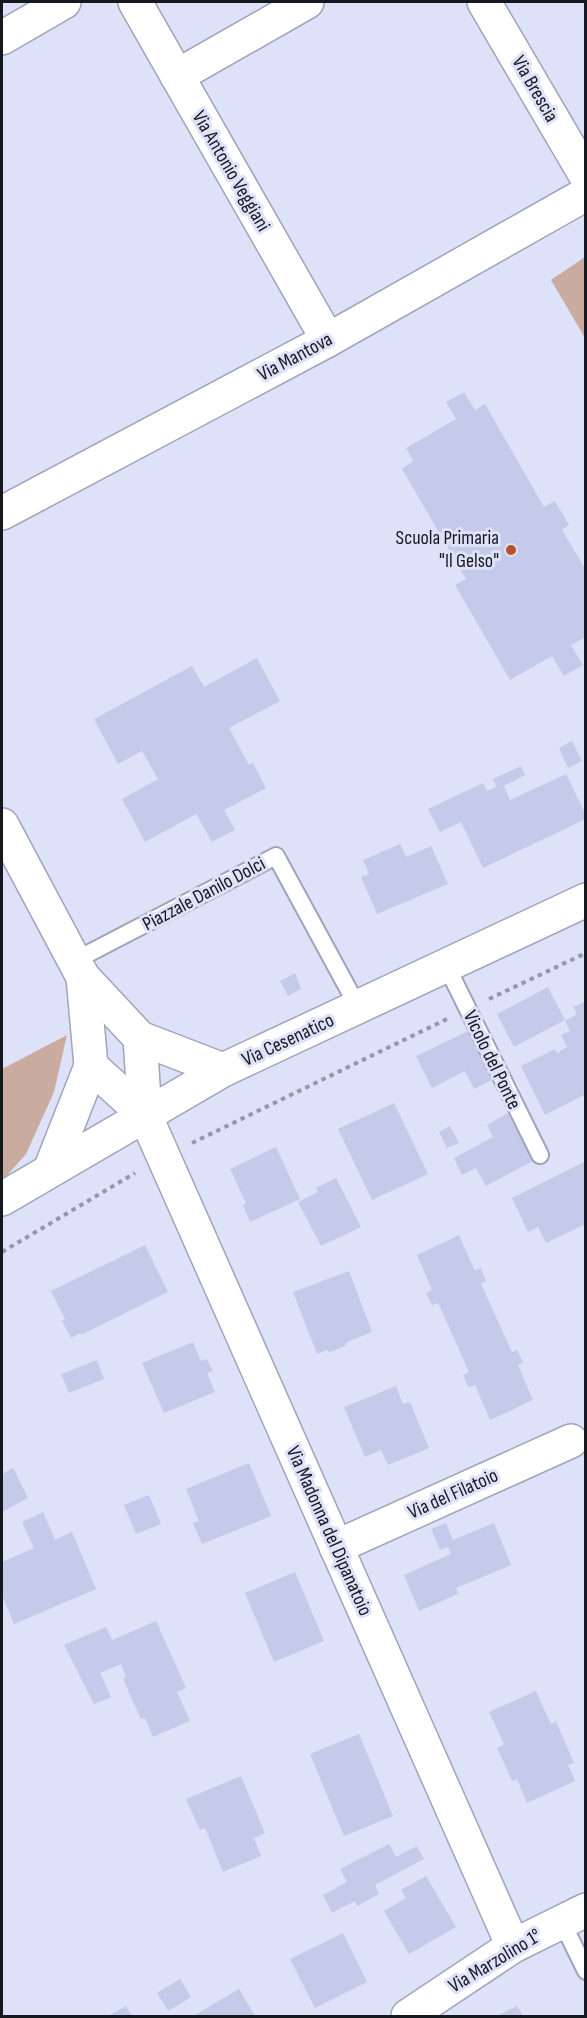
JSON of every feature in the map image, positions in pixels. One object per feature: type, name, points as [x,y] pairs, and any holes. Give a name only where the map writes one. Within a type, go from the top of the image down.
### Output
[{"type":"street","points":[[2,38],[64,2]]},
{"type":"street","name":"Via Antonio Veggiani","points":[[135,2],[327,340]]},
{"type":"street","points":[[177,76],[307,2]]},
{"type":"street","name":"Via Brescia","points":[[484,2],[585,176]]},
{"type":"street","name":"Via Mantova","points":[[2,513],[327,340],[585,194]]},
{"type":"street","points":[[2,825],[79,969],[140,1038],[223,1070]]},
{"type":"street","name":"Via Cesenatico","points":[[2,1200],[223,1070],[585,900]]},
{"type":"street","points":[[50,1170],[91,1066],[79,969]]},
{"type":"street","points":[[140,1038],[145,1115]]},
{"type":"street","points":[[91,1066],[145,1115]]},
{"type":"street","name":"Via Madonna del Dipanatoio","points":[[145,1115],[513,1946]]},
{"type":"street","name":"Via del Filatoio","points":[[336,1547],[571,1441]]},
{"type":"street","name":"Via Marzolino 1°","points":[[408,2016],[513,1946],[574,1916]]},
{"type":"lane","name":"Piazzale Danilo Dolci","points":[[79,969],[276,856],[358,1007]]},
{"type":"lane","name":"Vicolo del Ponte","points":[[446,965],[540,1155]]},
{"type":"lane","points":[[574,1916],[585,1971]]},
{"type":"path","points":[[2,1252],[164,1157],[585,953]]},
{"type":"shaded area","points":[[585,257],[585,338],[551,280]]},
{"type":"shaded area","points":[[67,1035],[54,1092],[26,1154],[2,1181],[2,1069]]},
{"type":"building","name":"Scuola Primaria \"Il Gelso\"","points":[[464,392],[475,410],[485,404],[544,507],[555,501],[569,525],[562,530],[586,570],[586,637],[571,645],[583,665],[564,676],[552,656],[510,680],[455,585],[466,579],[402,469],[413,461],[406,448],[456,419],[446,402]]},
{"type":"building","points":[[257,658],[280,701],[229,728],[249,765],[253,763],[266,788],[224,810],[235,830],[212,842],[196,814],[145,842],[122,799],[158,779],[142,751],[118,764],[94,719],[192,666],[204,687]]},
{"type":"building","points":[[572,741],[582,761],[568,768],[559,748]]},
{"type":"building","points":[[521,766],[525,775],[504,786],[510,800],[566,774],[586,819],[483,868],[461,822],[440,832],[428,809],[483,783],[487,791],[496,787],[493,779]]},
{"type":"building","points":[[400,844],[406,857],[431,846],[448,884],[377,914],[361,877],[369,874],[363,860]]},
{"type":"building","points":[[295,973],[301,989],[288,996],[280,981]]},
{"type":"building","points":[[548,987],[565,1020],[514,1047],[497,1014]]},
{"type":"building","points":[[586,1001],[586,1094],[545,1115],[521,1066],[555,1049],[557,1053],[567,1047],[561,1035],[570,1031],[565,1021],[577,1014],[573,1007]]},
{"type":"building","points":[[468,1031],[492,1080],[474,1089],[465,1071],[432,1088],[416,1056]]},
{"type":"building","points":[[394,1103],[428,1174],[372,1200],[338,1129]]},
{"type":"building","points":[[508,1113],[533,1161],[486,1186],[476,1168],[462,1175],[454,1158],[493,1137],[487,1125]]},
{"type":"building","points":[[450,1126],[459,1143],[447,1148],[439,1132]]},
{"type":"building","points":[[276,1147],[300,1199],[250,1222],[243,1205],[246,1203],[230,1169]]},
{"type":"building","points":[[586,1161],[586,1224],[546,1243],[538,1227],[528,1232],[512,1198]]},
{"type":"building","points":[[336,1178],[361,1227],[321,1246],[298,1202],[318,1192],[316,1188]]},
{"type":"building","points":[[459,1235],[475,1271],[481,1268],[486,1281],[481,1284],[512,1352],[517,1350],[523,1362],[518,1365],[533,1400],[490,1420],[475,1385],[468,1387],[463,1375],[469,1372],[438,1303],[432,1305],[426,1293],[432,1290],[417,1255]]},
{"type":"building","points":[[145,1245],[168,1292],[71,1338],[62,1321],[65,1319],[51,1291]]},
{"type":"building","points":[[349,1271],[372,1332],[330,1352],[326,1350],[317,1354],[293,1292]]},
{"type":"building","points":[[193,1342],[201,1361],[207,1359],[213,1371],[207,1373],[215,1392],[164,1413],[142,1363]]},
{"type":"building","points":[[97,1360],[104,1379],[69,1393],[61,1374]]},
{"type":"building","points":[[396,1386],[403,1404],[410,1402],[429,1448],[388,1465],[381,1450],[365,1457],[344,1407]]},
{"type":"building","points":[[249,1463],[271,1516],[202,1544],[193,1523],[199,1521],[186,1489]]},
{"type":"building","points":[[13,1468],[28,1498],[2,1512],[2,1474]]},
{"type":"building","points":[[149,1495],[161,1524],[136,1534],[124,1505]]},
{"type":"building","points":[[43,1512],[55,1540],[72,1532],[96,1589],[14,1624],[2,1595],[2,1562],[34,1548],[22,1522]]},
{"type":"building","points":[[446,1523],[453,1540],[494,1523],[511,1565],[456,1588],[458,1594],[419,1611],[404,1575],[451,1554],[448,1547],[440,1550],[431,1529]]},
{"type":"building","points":[[295,1572],[324,1641],[274,1662],[245,1593]]},
{"type":"building","points":[[156,1621],[186,1688],[177,1692],[190,1721],[153,1737],[145,1718],[141,1719],[123,1679],[126,1677],[121,1664],[100,1673],[111,1697],[94,1704],[64,1645],[106,1627],[112,1640]]},
{"type":"building","points":[[536,1691],[551,1724],[556,1721],[574,1763],[568,1765],[575,1781],[527,1803],[517,1779],[512,1781],[497,1748],[504,1744],[489,1712]]},
{"type":"building","points":[[359,1734],[393,1816],[344,1836],[310,1754]]},
{"type":"building","points":[[241,1776],[265,1833],[254,1838],[261,1856],[223,1872],[205,1828],[200,1830],[186,1799]]},
{"type":"building","points":[[389,1844],[396,1857],[417,1846],[424,1859],[375,1885],[379,1894],[357,1906],[355,1901],[332,1913],[323,1895],[347,1882],[340,1869]]},
{"type":"building","points":[[426,1876],[456,1927],[409,1954],[384,1911],[406,1898],[401,1890]]},
{"type":"building","points":[[343,1933],[367,1982],[315,2008],[290,1959]]},
{"type":"building","points":[[180,1979],[191,1997],[168,2011],[157,1993]]},
{"type":"building","points":[[239,1989],[255,2016],[195,2015]]},
{"type":"building","points":[[126,2006],[132,2016],[108,2016]]},
{"type":"building","points":[[517,2006],[523,2016],[497,2016]]},
{"type":"place","name":"Scuola Primaria \"Il Gelso\"","points":[[511,550]]}]
